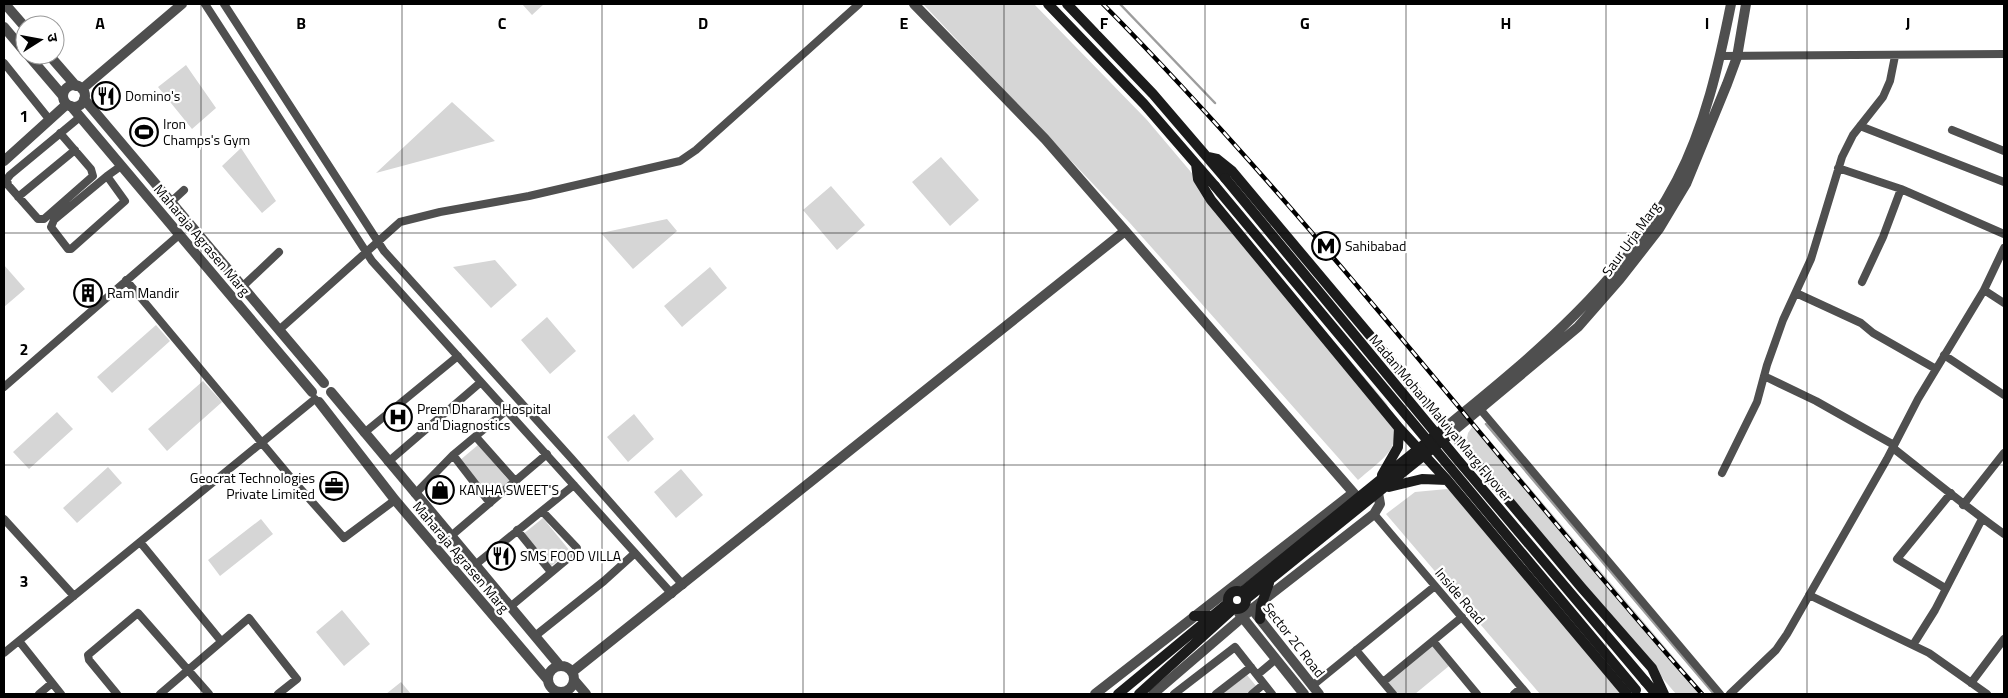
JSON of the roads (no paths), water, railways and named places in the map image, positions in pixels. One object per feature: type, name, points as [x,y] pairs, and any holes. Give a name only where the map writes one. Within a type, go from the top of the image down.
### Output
[{"type":"main road","name":"Madan Mohan Malviya Marg Flyover","points":[[1048,4],[1144,104],[1215,186],[1634,693]]},
{"type":"main road","name":"Madan Mohan Malviya Marg Flyover","points":[[1067,4],[1153,94],[1208,157],[1457,459],[1656,694]]},
{"type":"main road","points":[[1208,157],[1217,159],[1232,171],[1448,430],[1652,668],[1664,694]]},
{"type":"main road","points":[[1196,164],[1198,179],[1210,200],[1399,428],[1634,693]]},
{"type":"main road","points":[[1380,488],[1398,447],[1399,428]]},
{"type":"main road","points":[[1246,600],[1270,582],[1448,430]]},
{"type":"main road","points":[[1194,616],[1214,616],[1244,606],[1246,600],[1356,495],[1422,479],[1447,480]]},
{"type":"main road","points":[[1260,620],[1262,602],[1270,582]]},
{"type":"main road","points":[[1235,610],[1228,597],[1231,592],[1246,600]]},
{"type":"main road","points":[[1138,694],[1235,610]]},
{"type":"main road","points":[[1118,694],[1214,616]]},
{"type":"street","points":[[5,4],[15,16]]},
{"type":"street","points":[[80,91],[182,4]]},
{"type":"street","points":[[205,4],[372,261],[672,594]]},
{"type":"street","points":[[224,4],[384,252],[571,458],[682,585]]},
{"type":"street","points":[[279,330],[392,228],[411,219],[529,196],[680,161],[696,150],[859,4]]},
{"type":"street","points":[[914,4],[1045,139],[1356,495],[1194,616],[1095,694]]},
{"type":"street","name":"Saur Urja Marg","points":[[1448,430],[1571,320],[1614,275],[1653,222],[1677,180],[1696,137],[1721,56],[1731,4]]},
{"type":"street","name":"Saur Urja Marg","points":[[1448,430],[1480,409],[1578,326],[1620,280],[1659,229],[1686,184],[1737,57],[1746,4]]},
{"type":"street","points":[[4,27],[15,40]]},
{"type":"street","points":[[1721,56],[2004,54]]},
{"type":"street","points":[[1722,473],[1757,402],[1783,320],[1810,259],[1838,168],[1847,146],[1887,89],[1895,56]]},
{"type":"street","points":[[4,63],[50,119]]},
{"type":"street","name":"Maharaja Agrasen Marg","points":[[36,65],[315,398],[394,500],[553,690]]},
{"type":"street","name":"Maharaja Agrasen Marg","points":[[58,65],[242,287],[329,387],[331,392],[388,462],[560,666]]},
{"type":"street","points":[[10,176],[4,163],[67,102],[69,87],[80,91]]},
{"type":"street","points":[[67,102],[81,105],[80,91]]},
{"type":"street","points":[[276,114],[290,105]]},
{"type":"street","points":[[60,132],[93,172],[94,176],[44,218],[36,218],[7,182],[10,176],[60,132],[80,117]]},
{"type":"street","points":[[1860,126],[2004,182]]},
{"type":"street","points":[[1952,130],[2004,151]]},
{"type":"street","points":[[18,197],[75,150]]},
{"type":"street","points":[[107,176],[125,201],[71,249],[68,249],[51,227],[54,220],[107,176],[121,166]]},
{"type":"street","points":[[1838,168],[1901,190],[2004,234]]},
{"type":"street","points":[[171,202],[184,190]]},
{"type":"street","points":[[1862,282],[1883,237],[1901,190]]},
{"type":"street","points":[[586,694],[573,676],[566,667],[560,666],[550,672],[553,690],[568,690],[573,676],[682,585],[1125,231]]},
{"type":"street","points":[[4,387],[179,235]]},
{"type":"street","points":[[1730,694],[1776,650],[1944,355],[1984,290],[2004,248]]},
{"type":"street","points":[[242,287],[279,252]]},
{"type":"street","points":[[126,280],[344,538],[394,500]]},
{"type":"street","points":[[1984,290],[2004,303]]},
{"type":"street","points":[[1796,293],[1861,323],[1873,333],[1936,369]]},
{"type":"street","points":[[1944,355],[2004,395]]},
{"type":"street","points":[[364,433],[458,356]]},
{"type":"street","points":[[1764,376],[1816,402],[1893,447],[1951,493],[1963,505],[2003,531]]},
{"type":"street","points":[[388,462],[481,382]]},
{"type":"street","points":[[315,398],[316,385],[324,383]]},
{"type":"street","points":[[4,653],[315,398],[328,399],[331,392]]},
{"type":"street","points":[[1480,409],[1720,694]]},
{"type":"street","points":[[415,494],[453,455],[507,410]]},
{"type":"street","points":[[476,437],[516,482]]},
{"type":"street","points":[[1963,505],[2004,453]]},
{"type":"street","points":[[451,536],[547,454]]},
{"type":"street","points":[[453,455],[490,503]]},
{"type":"street","points":[[476,565],[516,530],[574,485]]},
{"type":"street","points":[[1246,600],[1262,602],[1374,514],[1380,504],[1380,488]]},
{"type":"street","points":[[1945,588],[1897,558],[1951,493]]},
{"type":"street","points":[[510,607],[577,549],[542,511]]},
{"type":"street","name":"Inside Road","points":[[1374,514],[1524,691]]},
{"type":"street","points":[[4,519],[74,596]]},
{"type":"street","points":[[1913,645],[1936,610],[1945,588],[1982,519]]},
{"type":"street","points":[[516,530],[551,572]]},
{"type":"street","points":[[140,542],[221,641]]},
{"type":"street","points":[[535,636],[604,582],[635,553]]},
{"type":"street","points":[[1312,686],[1435,586]]},
{"type":"street","points":[[1809,595],[1929,653],[1987,694]]},
{"type":"street","name":"Sector 2C Road","points":[[1246,600],[1320,694]]},
{"type":"street","points":[[1153,694],[1235,610]]},
{"type":"street","name":"Sector 2C Road","points":[[1235,610],[1304,694]]},
{"type":"street","points":[[117,694],[89,660],[88,655],[136,613],[209,694]]},
{"type":"street","points":[[1383,682],[1462,617]]},
{"type":"street","points":[[160,694],[249,618],[297,679],[278,694]]},
{"type":"street","points":[[1971,683],[2004,639]]},
{"type":"street","points":[[19,641],[61,694]]},
{"type":"street","points":[[1433,641],[1474,693]]},
{"type":"street","points":[[1174,694],[1233,647],[1272,694]]},
{"type":"street","points":[[1356,650],[1394,694]]},
{"type":"street","points":[[1257,675],[1275,660]]},
{"type":"street","points":[[1216,694],[1251,667]]},
{"type":"street","points":[[38,694],[52,683]]},
{"type":"street","points":[[1252,694],[1264,684]]},
{"type":"street","points":[[1514,694],[1524,691]]},
{"type":"waterway","points":[[1120,4],[1215,103]]},
{"type":"waterway","points":[[1486,424],[1714,694]]},
{"type":"railway","points":[[1103,4],[1258,171],[1407,345],[1553,521],[1702,694]]},
{"type":"place","name":"Domino's","points":[[106,96]]},
{"type":"place","name":"Iron Champs's Gym","points":[[144,132]]},
{"type":"place","name":"Sahibabad","points":[[1326,246]]},
{"type":"place","name":"Ram Mandir","points":[[88,293]]},
{"type":"place","name":"Prem Dharam Hospital and Diagnostics","points":[[398,417]]},
{"type":"place","name":"Geocrat Technologies Private Limited","points":[[334,486]]},
{"type":"place","name":"KANHA SWEET'S","points":[[440,490]]},
{"type":"place","name":"SMS FOOD VILLA","points":[[501,556]]}]
